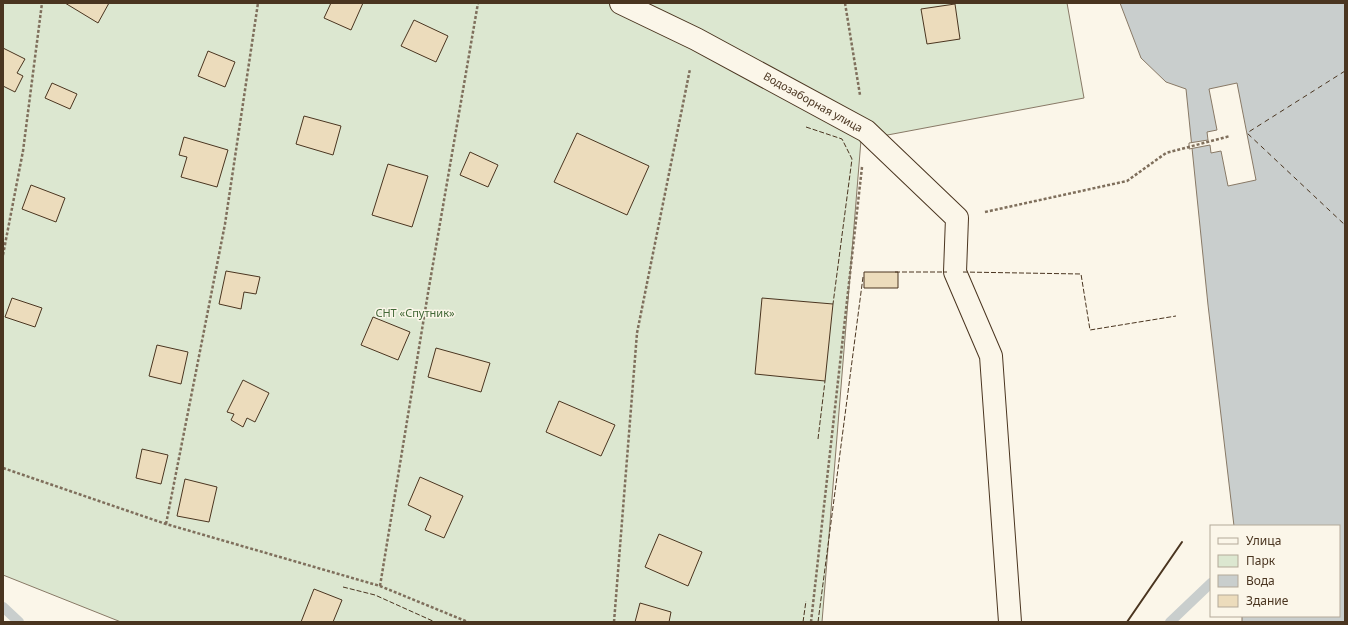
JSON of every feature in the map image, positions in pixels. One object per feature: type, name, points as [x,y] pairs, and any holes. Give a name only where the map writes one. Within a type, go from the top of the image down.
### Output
[{"type":"street","name":"Водозаборная улица","points":[[621,3],[696,39],[866,131],[957,218],[955,272],[991,356],[1010,622]]},
{"type":"path","points":[[3,255],[23,151],[42,3]]},
{"type":"path","points":[[166,524],[224,224],[258,3]]},
{"type":"path","points":[[380,586],[428,292],[478,3]]},
{"type":"path","points":[[811,622],[866,131],[845,3]]},
{"type":"path","points":[[614,622],[637,333],[696,39]]},
{"type":"path","points":[[1006,207],[1126,181],[1166,153],[1230,136]]},
{"type":"path","points":[[3,468],[166,524],[380,586],[468,622]]},
{"type":"green space","name":"СНТ «Спутник»","points":[[3,3],[1067,3],[1084,98],[861,140],[822,622],[121,622],[3,575]]},
{"type":"water","points":[[1120,3],[1345,3],[1345,622],[1242,622],[1242,617],[1340,617],[1340,525],[1234,525],[1208,305],[1186,89],[1166,82],[1141,58]]},
{"type":"pier","points":[[1237,83],[1256,180],[1228,186],[1221,151],[1211,153],[1210,145],[1189,149],[1189,143],[1208,140],[1207,132],[1217,130],[1209,89]]},
{"type":"building","points":[[65,3],[109,3],[98,23]]},
{"type":"building","points":[[331,3],[363,3],[351,30],[324,18]]},
{"type":"building","points":[[955,4],[960,39],[927,44],[921,9]]},
{"type":"building","points":[[414,20],[448,36],[436,62],[401,46]]},
{"type":"building","points":[[3,48],[25,59],[17,73],[23,76],[15,92],[3,86]]},
{"type":"building","points":[[208,51],[235,62],[225,87],[198,76]]},
{"type":"building","points":[[52,83],[77,94],[70,109],[45,98]]},
{"type":"building","points":[[304,116],[341,126],[333,155],[296,144]]},
{"type":"building","points":[[577,133],[649,166],[627,215],[554,182]]},
{"type":"building","points":[[184,137],[228,150],[217,187],[181,177],[187,157],[179,155]]},
{"type":"building","points":[[470,152],[498,165],[488,187],[460,175]]},
{"type":"building","points":[[388,164],[428,176],[412,227],[372,215]]},
{"type":"building","points":[[31,185],[65,198],[56,222],[22,209]]},
{"type":"building","points":[[226,271],[260,277],[256,294],[244,292],[241,309],[219,304]]},
{"type":"building","points":[[864,272],[898,272],[898,288],[864,288]]},
{"type":"building","points":[[12,298],[42,308],[35,327],[5,317]]},
{"type":"building","points":[[762,298],[833,304],[825,381],[755,374]]},
{"type":"building","points":[[373,317],[410,332],[398,360],[361,345]]},
{"type":"building","points":[[157,345],[188,352],[181,384],[149,376]]},
{"type":"building","points":[[436,348],[490,363],[481,392],[428,377]]},
{"type":"building","points":[[243,380],[269,393],[255,422],[247,418],[243,427],[231,420],[234,414],[227,412]]},
{"type":"building","points":[[559,401],[615,425],[601,456],[546,432]]},
{"type":"building","points":[[142,449],[168,455],[161,484],[136,478]]},
{"type":"building","points":[[420,477],[463,496],[444,538],[425,530],[431,516],[408,505]]},
{"type":"building","points":[[185,479],[217,487],[209,522],[177,516]]},
{"type":"building","points":[[659,534],[702,552],[688,586],[645,567]]},
{"type":"building","points":[[314,589],[342,600],[333,622],[301,622]]},
{"type":"building","points":[[640,603],[671,612],[669,622],[635,622]]},
{"type":"waterway","points":[[1170,622],[1210,584]]},
{"type":"waterway","points":[[3,607],[19,622]]},
{"type":"ferry route","points":[[1345,71],[1247,133],[1345,225]]},
{"type":"fence","points":[[806,127],[842,139],[852,159],[833,304]]},
{"type":"fence","points":[[895,272],[947,272]]},
{"type":"fence","points":[[963,272],[1081,274],[1090,330],[1176,316]]},
{"type":"fence","points":[[818,622],[863,277]]},
{"type":"fence","points":[[818,439],[825,381]]},
{"type":"fence","points":[[343,587],[375,595],[435,622]]},
{"type":"fence","points":[[803,622],[806,601]]},
{"type":"wall","points":[[1127,622],[1182,542]]}]
